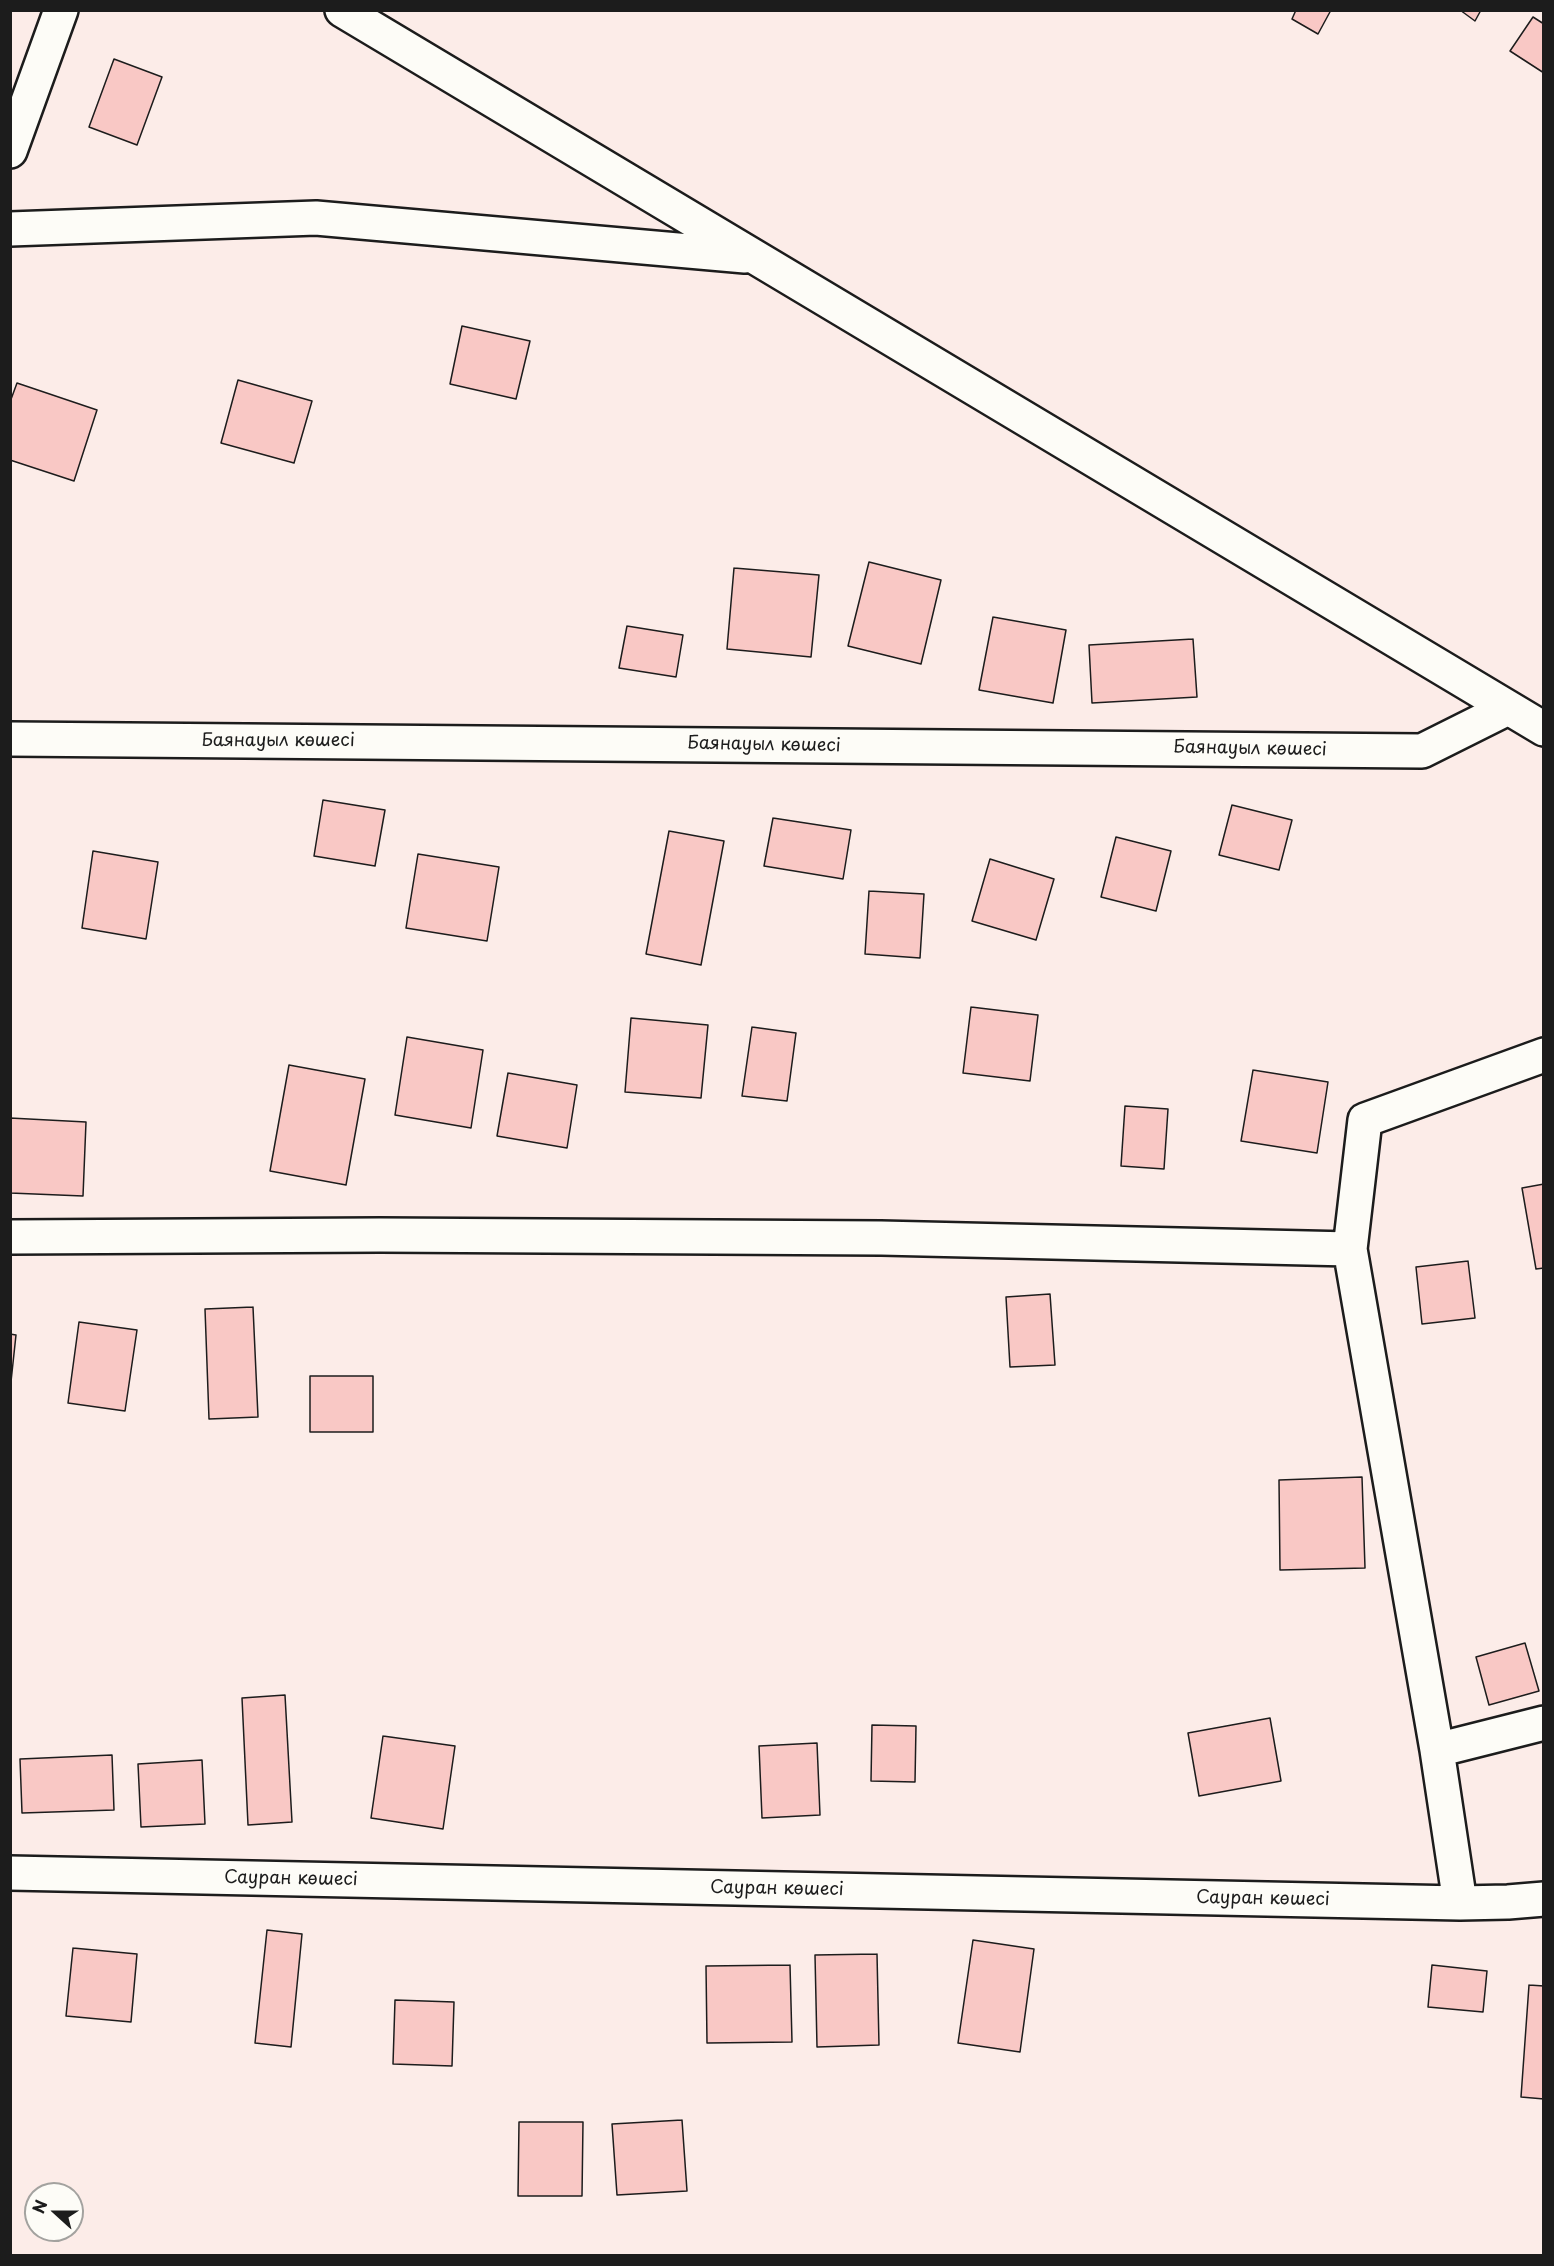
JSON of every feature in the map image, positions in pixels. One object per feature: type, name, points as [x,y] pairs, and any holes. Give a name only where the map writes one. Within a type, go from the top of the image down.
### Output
[{"type":"street","points":[[10,151],[61,10]]},
{"type":"street","points":[[342,10],[1544,729]]},
{"type":"street","points":[[10,229],[316,218],[753,256]]},
{"type":"street","name":"Баянауыл көшесі","points":[[10,739],[1422,751],[1508,708]]},
{"type":"street","points":[[1460,1903],[1437,1750],[1350,1249],[1365,1120],[1544,1055]]},
{"type":"street","points":[[10,1237],[392,1235],[869,1238],[1350,1249]]},
{"type":"street","points":[[1437,1750],[1544,1723]]},
{"type":"street","name":"Сауран көшесі","points":[[10,1873],[1460,1903],[1544,1899]]},
{"type":"building","points":[[1296,10],[1331,10],[1318,34],[1292,19]]},
{"type":"building","points":[[1460,10],[1481,10],[1475,21]]},
{"type":"building","points":[[1533,17],[1544,24],[1544,73],[1510,51]]},
{"type":"building","points":[[114,59],[162,77],[137,145],[89,127]]},
{"type":"building","points":[[462,326],[530,341],[516,399],[450,384]]},
{"type":"building","points":[[238,380],[312,401],[294,463],[221,443]]},
{"type":"building","points":[[17,383],[97,410],[74,481],[10,460],[10,402]]},
{"type":"building","points":[[869,562],[941,580],[921,664],[848,646]]},
{"type":"building","points":[[734,568],[819,575],[811,657],[727,649]]},
{"type":"building","points":[[993,617],[1066,630],[1053,703],[979,690]]},
{"type":"building","points":[[627,626],[683,635],[676,677],[619,668]]},
{"type":"building","points":[[1193,639],[1197,697],[1092,703],[1089,645]]},
{"type":"building","points":[[323,800],[385,810],[375,866],[314,856]]},
{"type":"building","points":[[1232,805],[1292,820],[1279,870],[1219,855]]},
{"type":"building","points":[[773,818],[851,830],[843,879],[764,866]]},
{"type":"building","points":[[669,831],[724,841],[701,965],[646,954]]},
{"type":"building","points":[[1116,837],[1171,851],[1156,911],[1101,897]]},
{"type":"building","points":[[93,851],[158,862],[146,939],[82,928]]},
{"type":"building","points":[[418,854],[499,867],[487,941],[406,928]]},
{"type":"building","points":[[990,859],[1054,879],[1036,940],[972,921]]},
{"type":"building","points":[[869,891],[924,894],[920,958],[865,954]]},
{"type":"building","points":[[971,1007],[1038,1015],[1030,1081],[963,1073]]},
{"type":"building","points":[[631,1018],[708,1025],[701,1098],[625,1092]]},
{"type":"building","points":[[752,1027],[796,1033],[787,1101],[742,1096]]},
{"type":"building","points":[[407,1037],[483,1050],[471,1128],[395,1115]]},
{"type":"building","points":[[289,1065],[365,1079],[346,1185],[270,1171]]},
{"type":"building","points":[[1253,1070],[1328,1082],[1317,1153],[1241,1141]]},
{"type":"building","points":[[508,1073],[577,1085],[567,1148],[497,1136]]},
{"type":"building","points":[[1125,1106],[1168,1109],[1164,1169],[1121,1166]]},
{"type":"building","points":[[10,1118],[86,1122],[83,1196],[10,1193]]},
{"type":"building","points":[[1544,1184],[1544,1268],[1536,1269],[1522,1188]]},
{"type":"building","points":[[1468,1261],[1475,1318],[1422,1324],[1416,1267]]},
{"type":"building","points":[[1050,1294],[1055,1365],[1010,1367],[1006,1297]]},
{"type":"building","points":[[253,1307],[258,1417],[209,1419],[205,1309]]},
{"type":"building","points":[[79,1322],[137,1330],[125,1411],[68,1403]]},
{"type":"building","points":[[10,1334],[16,1335],[10,1391]]},
{"type":"building","points":[[310,1376],[373,1376],[373,1432],[310,1432]]},
{"type":"building","points":[[1362,1477],[1365,1568],[1280,1570],[1279,1480]]},
{"type":"building","points":[[1525,1643],[1539,1691],[1489,1705],[1476,1657]]},
{"type":"building","points":[[285,1695],[292,1822],[248,1825],[242,1698]]},
{"type":"building","points":[[1270,1718],[1281,1781],[1199,1796],[1188,1733]]},
{"type":"building","points":[[872,1725],[916,1726],[915,1782],[871,1781]]},
{"type":"building","points":[[383,1736],[455,1746],[443,1829],[371,1818]]},
{"type":"building","points":[[817,1743],[820,1815],[762,1818],[759,1746]]},
{"type":"building","points":[[112,1755],[114,1810],[22,1813],[20,1759]]},
{"type":"building","points":[[202,1760],[205,1824],[141,1827],[138,1764]]},
{"type":"building","points":[[267,1930],[302,1934],[291,2047],[255,2043]]},
{"type":"building","points":[[973,1940],[1034,1949],[1020,2052],[958,2043]]},
{"type":"building","points":[[73,1948],[137,1954],[131,2022],[66,2016]]},
{"type":"building","points":[[877,1954],[879,2045],[817,2047],[815,1955]]},
{"type":"building","points":[[790,1965],[792,2042],[707,2043],[706,1966]]},
{"type":"building","points":[[1432,1965],[1487,1971],[1483,2012],[1428,2007]]},
{"type":"building","points":[[1529,1985],[1544,1986],[1544,2099],[1521,2097]]},
{"type":"building","points":[[395,2000],[454,2002],[452,2066],[393,2064]]},
{"type":"building","points":[[682,2120],[687,2191],[617,2195],[612,2124]]},
{"type":"building","points":[[519,2122],[583,2122],[582,2196],[518,2196]]}]
